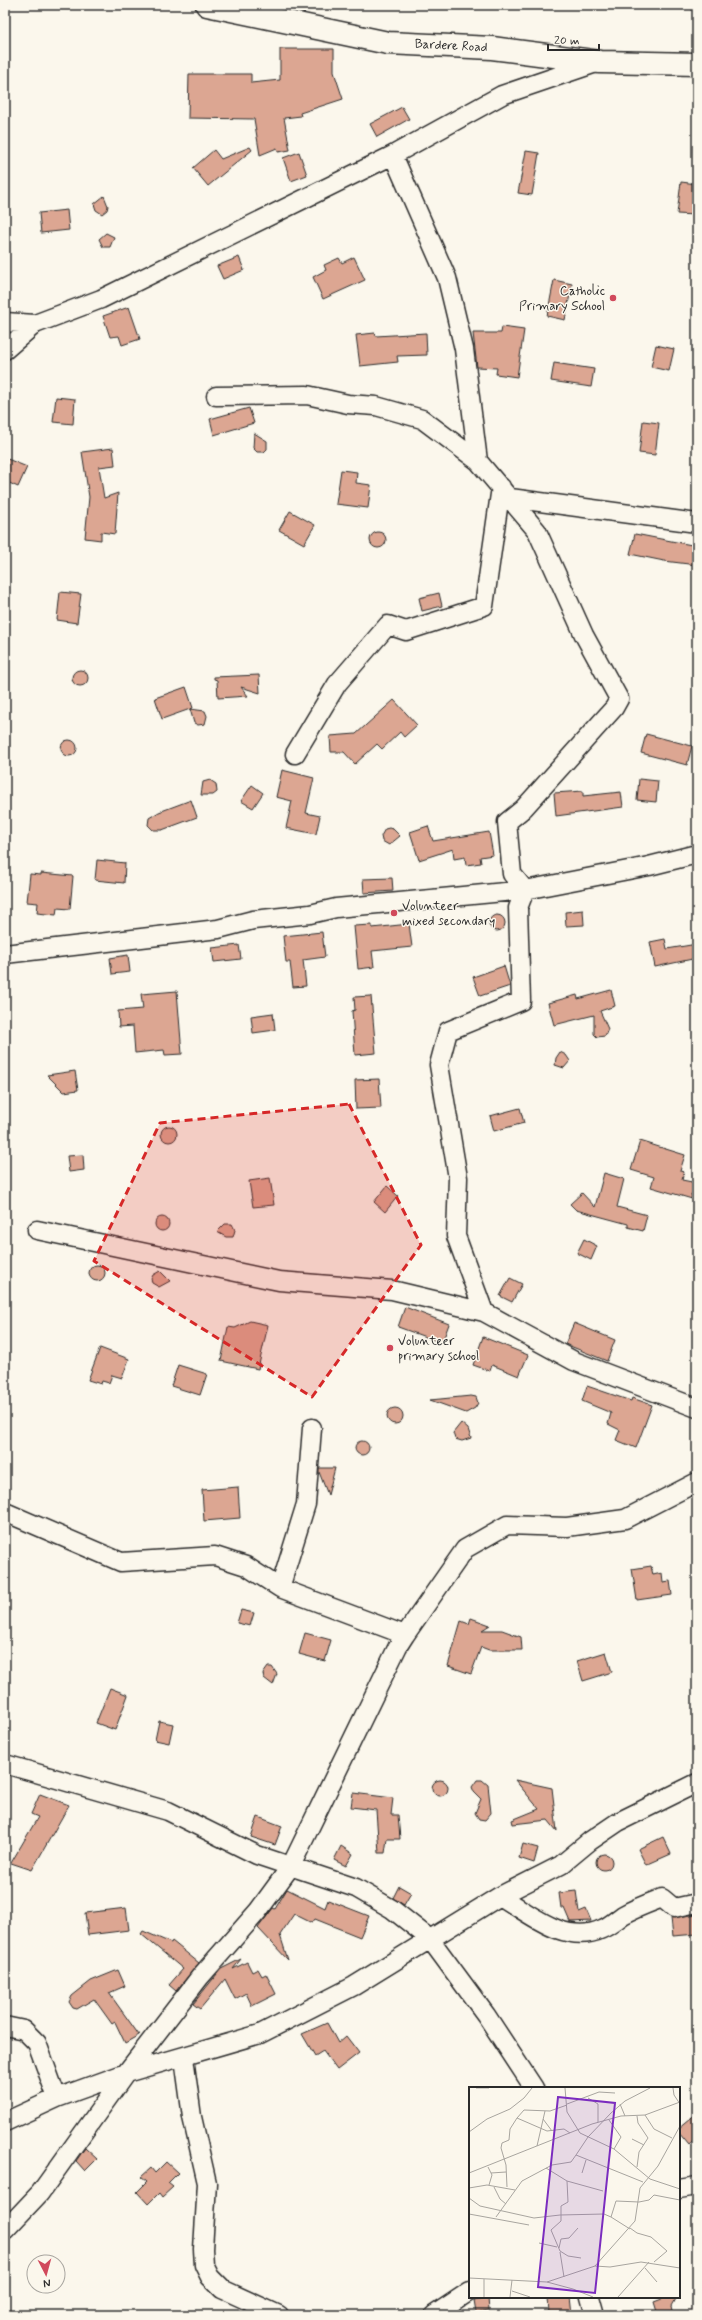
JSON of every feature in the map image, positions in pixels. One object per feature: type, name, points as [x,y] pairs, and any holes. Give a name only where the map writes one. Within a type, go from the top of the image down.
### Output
[{"type":"street","name":"Bardere Road","points":[[208,5],[388,43],[492,48],[600,62],[697,64]]},
{"type":"street","points":[[5,350],[35,324],[101,299],[254,225],[392,155],[502,95],[600,62]]},
{"type":"street","points":[[392,155],[447,278],[464,349],[478,461]]},
{"type":"street","points":[[5,322],[35,324]]},
{"type":"street","points":[[216,396],[307,395],[348,404],[376,406],[422,419],[478,461],[506,492],[537,531],[584,635],[619,699],[614,708],[524,809],[507,822],[512,874],[526,890]]},
{"type":"street","points":[[506,492],[697,522]]},
{"type":"street","points":[[295,754],[338,684],[388,625],[406,631],[484,606],[506,492]]},
{"type":"street","points":[[5,954],[218,929],[253,920],[310,914],[336,908],[526,890],[648,866],[697,854]]},
{"type":"street","points":[[484,1312],[456,1236],[458,1178],[439,1065],[448,1031],[521,1001],[518,908],[526,890]]},
{"type":"street","points":[[37,1230],[279,1281],[392,1290],[484,1312],[574,1361],[697,1408]]},
{"type":"street","points":[[280,1588],[306,1504],[312,1428]]},
{"type":"street","points":[[5,2230],[40,2193],[126,2073],[200,1978],[258,1911],[291,1866],[398,1646],[465,1549],[507,1525],[567,1527],[625,1519],[697,1482]]},
{"type":"street","points":[[5,1512],[121,1562],[215,1556],[246,1566],[280,1588],[405,1635]]},
{"type":"street","points":[[5,1764],[168,1811],[257,1855],[356,1888],[392,1910],[430,1939],[486,2015],[533,2087]]},
{"type":"street","points":[[5,2122],[57,2098],[126,2073],[184,2058],[260,2034],[354,1986],[500,1896],[561,1865],[590,1841],[618,1822],[697,1783]]},
{"type":"street","points":[[500,1896],[555,1929],[571,1934],[590,1934],[604,1928],[623,1915],[662,1898],[674,1908],[697,1902]]},
{"type":"street","points":[[5,2026],[24,2030],[37,2043],[57,2098]]},
{"type":"street","points":[[184,2058],[192,2117],[207,2183],[203,2249],[204,2265],[210,2277],[222,2289],[279,2315]]},
{"type":"street","points":[[680,2189],[697,2186]]},
{"type":"street","points":[[434,2315],[469,2292]]},
{"type":"street","points":[[590,2298],[595,2315]]},
{"type":"highlighted area","points":[[349,1104],[421,1245],[312,1397],[94,1261],[160,1123]]},
{"type":"building","points":[[280,49],[334,49],[334,72],[343,99],[300,113],[301,116],[284,118],[290,150],[278,152],[277,148],[260,155],[254,119],[188,118],[189,74],[251,74],[251,83],[280,80]]},
{"type":"building","points":[[402,107],[409,119],[377,137],[370,124]]},
{"type":"building","points":[[250,147],[252,150],[208,186],[193,168],[214,150],[221,159]]},
{"type":"building","points":[[526,151],[539,153],[532,195],[518,193]]},
{"type":"building","points":[[299,152],[307,175],[291,181],[283,158]]},
{"type":"building","points":[[681,182],[697,184],[694,215],[677,214]]},
{"type":"building","points":[[104,196],[108,206],[107,210],[102,214],[96,210],[94,204]]},
{"type":"building","points":[[67,210],[69,230],[41,233],[39,213]]},
{"type":"building","points":[[106,233],[114,237],[110,247],[103,247],[99,239]]},
{"type":"building","points":[[239,257],[244,270],[223,279],[217,266]]},
{"type":"building","points":[[354,257],[365,280],[323,299],[313,277],[326,270],[324,265],[339,258],[342,263]]},
{"type":"building","points":[[554,280],[572,284],[565,320],[547,316]]},
{"type":"building","points":[[129,307],[140,339],[122,345],[119,336],[110,337],[103,316]]},
{"type":"building","points":[[502,327],[524,330],[517,377],[496,374],[497,368],[477,367],[473,333],[501,333]]},
{"type":"building","points":[[375,333],[376,336],[426,333],[427,355],[397,356],[398,362],[360,366],[356,335]]},
{"type":"building","points":[[656,345],[674,349],[669,371],[651,367]]},
{"type":"building","points":[[554,363],[594,369],[591,387],[551,381]]},
{"type":"building","points":[[56,397],[75,399],[73,424],[53,422]]},
{"type":"building","points":[[249,408],[254,423],[214,435],[210,419]]},
{"type":"building","points":[[643,421],[659,423],[655,455],[639,453]]},
{"type":"building","points":[[254,433],[267,441],[267,449],[264,452],[257,452],[253,448]]},
{"type":"building","points":[[113,448],[115,465],[99,467],[104,498],[118,493],[115,534],[101,532],[101,540],[85,538],[89,497],[82,452]]},
{"type":"building","points":[[5,458],[27,467],[18,487],[5,481]]},
{"type":"building","points":[[341,470],[357,472],[356,483],[371,485],[368,508],[336,504]]},
{"type":"building","points":[[290,511],[315,525],[304,544],[279,530]]},
{"type":"building","points":[[375,532],[381,532],[386,537],[384,546],[381,548],[375,548],[370,543],[370,537]]},
{"type":"building","points":[[635,534],[697,546],[697,565],[664,561],[630,554]]},
{"type":"building","points":[[60,592],[81,594],[77,623],[57,620]]},
{"type":"building","points":[[439,593],[442,606],[422,611],[419,598]]},
{"type":"building","points":[[80,670],[87,675],[88,678],[83,685],[80,686],[73,681],[72,678],[77,671]]},
{"type":"building","points":[[259,675],[260,693],[241,687],[248,696],[218,698],[217,680],[214,679],[214,677]]},
{"type":"building","points":[[186,687],[193,708],[162,719],[155,698]]},
{"type":"building","points":[[394,700],[417,725],[404,737],[400,732],[382,749],[377,744],[355,764],[344,752],[331,752],[330,736],[356,734]]},
{"type":"building","points":[[190,709],[205,711],[207,716],[205,724],[198,725],[194,723]]},
{"type":"building","points":[[646,734],[692,746],[687,765],[641,753]]},
{"type":"building","points":[[69,740],[76,745],[77,748],[72,755],[69,756],[62,751],[61,748],[66,741]]},
{"type":"building","points":[[282,770],[314,778],[306,813],[320,816],[316,834],[286,828],[292,801],[276,797]]},
{"type":"building","points":[[639,779],[658,781],[656,802],[637,800]]},
{"type":"building","points":[[210,780],[216,784],[217,792],[213,795],[201,795],[203,782]]},
{"type":"building","points":[[252,785],[263,793],[253,808],[241,801]]},
{"type":"building","points":[[583,791],[583,796],[621,792],[623,807],[556,816],[554,793]]},
{"type":"building","points":[[191,800],[197,817],[162,830],[153,830],[148,825],[149,818],[159,812]]},
{"type":"building","points":[[428,826],[433,841],[489,832],[493,855],[480,857],[481,863],[466,865],[465,857],[454,859],[453,849],[419,860],[410,832]]},
{"type":"building","points":[[385,829],[393,829],[400,836],[389,845],[382,841],[381,836]]},
{"type":"building","points":[[97,860],[125,863],[124,883],[95,880]]},
{"type":"building","points":[[41,873],[73,876],[70,909],[57,908],[56,915],[37,913],[38,903],[27,902],[30,874],[41,875]]},
{"type":"building","points":[[392,878],[393,891],[364,893],[363,879]]},
{"type":"building","points":[[583,910],[584,925],[566,926],[565,912]]},
{"type":"building","points":[[497,915],[503,917],[505,923],[503,929],[497,931],[491,929],[489,923],[491,917]]},
{"type":"building","points":[[409,924],[412,947],[372,951],[374,967],[358,969],[354,926],[372,925],[372,928]]},
{"type":"building","points":[[322,932],[325,957],[303,960],[306,986],[293,987],[290,962],[286,962],[283,936]]},
{"type":"building","points":[[665,939],[667,949],[697,944],[697,958],[655,967],[650,942]]},
{"type":"building","points":[[239,945],[241,959],[214,962],[212,948]]},
{"type":"building","points":[[128,955],[130,972],[112,974],[110,958]]},
{"type":"building","points":[[504,966],[510,986],[480,996],[473,977]]},
{"type":"building","points":[[611,990],[615,1006],[600,1011],[608,1029],[605,1036],[597,1037],[594,1034],[594,1015],[554,1025],[548,1003],[577,995],[578,999]]},
{"type":"building","points":[[177,991],[182,1054],[165,1055],[164,1050],[135,1053],[133,1026],[119,1027],[118,1011],[143,1009],[141,994]]},
{"type":"building","points":[[371,996],[376,1053],[355,1055],[352,1011],[355,1010],[354,997]]},
{"type":"building","points":[[273,1013],[275,1030],[253,1033],[251,1016]]},
{"type":"building","points":[[560,1052],[566,1055],[570,1061],[564,1068],[555,1065],[556,1058]]},
{"type":"building","points":[[75,1071],[78,1090],[64,1092],[47,1075]]},
{"type":"building","points":[[379,1079],[381,1108],[356,1109],[355,1080]]},
{"type":"building","points":[[520,1108],[524,1123],[494,1131],[490,1116]]},
{"type":"building","points":[[166,1126],[172,1126],[177,1131],[175,1140],[172,1142],[166,1142],[161,1137],[161,1131]]},
{"type":"building","points":[[640,1141],[685,1155],[680,1171],[684,1172],[682,1180],[697,1183],[697,1194],[691,1194],[692,1199],[651,1187],[654,1177],[631,1170]]},
{"type":"building","points":[[83,1155],[84,1170],[69,1172],[67,1156]]},
{"type":"building","points":[[604,1173],[624,1179],[617,1207],[647,1215],[643,1231],[628,1227],[628,1224],[576,1210],[570,1204],[582,1193],[595,1207]]},
{"type":"building","points":[[270,1178],[274,1205],[253,1207],[249,1181]]},
{"type":"building","points":[[387,1186],[398,1196],[385,1212],[374,1202]]},
{"type":"building","points":[[159,1217],[165,1217],[169,1221],[169,1227],[165,1231],[159,1231],[155,1227],[155,1221]]},
{"type":"building","points":[[225,1224],[232,1224],[235,1230],[233,1237],[226,1237],[217,1232]]},
{"type":"building","points":[[584,1239],[597,1246],[591,1260],[577,1253]]},
{"type":"building","points":[[94,1265],[100,1265],[105,1270],[103,1279],[100,1281],[94,1281],[89,1276],[89,1270]]},
{"type":"building","points":[[160,1271],[170,1281],[159,1287],[152,1283],[151,1279],[153,1275]]},
{"type":"building","points":[[510,1278],[522,1284],[512,1302],[500,1296]]},
{"type":"building","points":[[405,1307],[449,1324],[442,1343],[398,1327]]},
{"type":"building","points":[[250,1321],[268,1325],[258,1369],[221,1361],[228,1327],[235,1328]]},
{"type":"building","points":[[574,1323],[615,1340],[607,1361],[565,1344]]},
{"type":"building","points":[[483,1337],[528,1355],[519,1376],[492,1365],[490,1371],[473,1365]]},
{"type":"building","points":[[100,1348],[129,1359],[122,1378],[112,1375],[109,1383],[102,1381],[101,1384],[88,1380]]},
{"type":"building","points":[[178,1365],[207,1374],[200,1395],[171,1386]]},
{"type":"building","points":[[587,1386],[631,1401],[632,1398],[652,1405],[636,1448],[616,1440],[620,1430],[608,1424],[611,1413],[582,1401]]},
{"type":"building","points":[[471,1396],[476,1397],[478,1403],[475,1408],[466,1413],[430,1400]]},
{"type":"building","points":[[395,1408],[401,1410],[403,1416],[401,1422],[395,1424],[389,1422],[387,1416],[389,1410]]},
{"type":"building","points":[[461,1423],[468,1429],[471,1438],[462,1441],[455,1439],[453,1433]]},
{"type":"building","points":[[359,1441],[365,1441],[369,1445],[369,1451],[365,1455],[359,1455],[355,1451],[355,1445]]},
{"type":"building","points":[[319,1468],[335,1468],[328,1495],[319,1472]]},
{"type":"building","points":[[238,1487],[240,1518],[204,1521],[202,1490]]},
{"type":"building","points":[[651,1566],[653,1575],[662,1573],[663,1582],[670,1581],[672,1595],[637,1600],[632,1569]]},
{"type":"building","points":[[241,1610],[254,1613],[250,1626],[237,1623]]},
{"type":"building","points":[[471,1618],[490,1625],[482,1630],[502,1630],[521,1637],[522,1650],[489,1650],[481,1647],[471,1674],[448,1666],[461,1621],[469,1624]]},
{"type":"building","points":[[305,1633],[331,1640],[325,1661],[299,1654]]},
{"type":"building","points":[[606,1652],[612,1672],[583,1681],[577,1661]]},
{"type":"building","points":[[268,1667],[272,1667],[277,1674],[273,1685],[264,1678],[263,1674]]},
{"type":"building","points":[[110,1688],[128,1695],[115,1730],[96,1723]]},
{"type":"building","points":[[159,1721],[173,1724],[169,1743],[155,1740]]},
{"type":"building","points":[[440,1780],[447,1785],[448,1788],[443,1795],[440,1796],[433,1791],[432,1788],[437,1781]]},
{"type":"building","points":[[477,1780],[482,1780],[488,1785],[491,1813],[485,1820],[479,1819],[475,1813],[481,1799],[474,1792],[472,1787]]},
{"type":"building","points":[[515,1780],[552,1788],[557,1831],[548,1820],[513,1824],[512,1820],[539,1809]]},
{"type":"building","points":[[353,1793],[393,1798],[391,1815],[398,1815],[400,1839],[387,1839],[385,1853],[379,1853],[376,1810],[351,1807]]},
{"type":"building","points":[[40,1794],[69,1805],[32,1870],[11,1863],[38,1817],[31,1814]]},
{"type":"building","points":[[258,1817],[282,1826],[275,1845],[251,1837]]},
{"type":"building","points":[[663,1837],[671,1854],[646,1865],[638,1849]]},
{"type":"building","points":[[523,1844],[538,1848],[534,1863],[519,1858]]},
{"type":"building","points":[[341,1846],[353,1854],[346,1866],[334,1860]]},
{"type":"building","points":[[604,1854],[611,1859],[612,1862],[607,1869],[604,1870],[597,1865],[596,1862],[601,1855]]},
{"type":"building","points":[[399,1886],[411,1893],[404,1905],[393,1898]]},
{"type":"building","points":[[287,1889],[325,1908],[328,1900],[369,1916],[360,1937],[315,1919],[312,1923],[294,1914],[280,1935],[288,1960],[258,1928],[273,1908],[275,1909]]},
{"type":"building","points":[[576,1891],[579,1912],[586,1909],[591,1921],[570,1922],[564,1908],[561,1908],[559,1893]]},
{"type":"building","points":[[126,1908],[129,1930],[88,1935],[85,1913]]},
{"type":"building","points":[[697,1914],[697,1934],[673,1936],[671,1918]]},
{"type":"building","points":[[143,1931],[171,1943],[172,1941],[199,1963],[176,1991],[169,1985],[183,1969],[141,1934]]},
{"type":"building","points":[[241,1959],[233,1969],[247,1962],[252,1972],[258,1969],[262,1976],[266,1974],[276,1994],[252,2006],[246,1993],[235,1999],[225,1979],[200,2009],[193,2004],[221,1969]]},
{"type":"building","points":[[118,1970],[125,1986],[109,1993],[139,2035],[125,2043],[115,2022],[112,2024],[94,1999],[77,2009],[73,2008],[69,2002],[72,1996],[91,1981]]},
{"type":"building","points":[[327,2023],[338,2043],[346,2036],[359,2053],[337,2070],[323,2051],[315,2056],[302,2034]]},
{"type":"building","points":[[697,2113],[697,2138],[689,2145],[680,2134],[680,2127]]},
{"type":"building","points":[[85,2148],[97,2159],[85,2171],[76,2161]]},
{"type":"building","points":[[166,2162],[178,2173],[168,2183],[173,2187],[162,2197],[159,2193],[148,2204],[137,2192],[147,2182],[141,2177],[151,2168],[155,2173]]},
{"type":"building","points":[[488,2298],[489,2311],[476,2313],[474,2301]]},
{"type":"building","points":[[548,2298],[570,2298],[572,2315],[549,2315]]},
{"type":"building","points":[[664,2298],[676,2298],[672,2306],[674,2315],[658,2315],[654,2302]]},
{"type":"place","name":"Catholic Primary School","points":[[613,298]]},
{"type":"place","name":"Volunteer mixed secondary","points":[[394,913]]},
{"type":"place","name":"Volunteer primary school","points":[[390,1348]]}]
